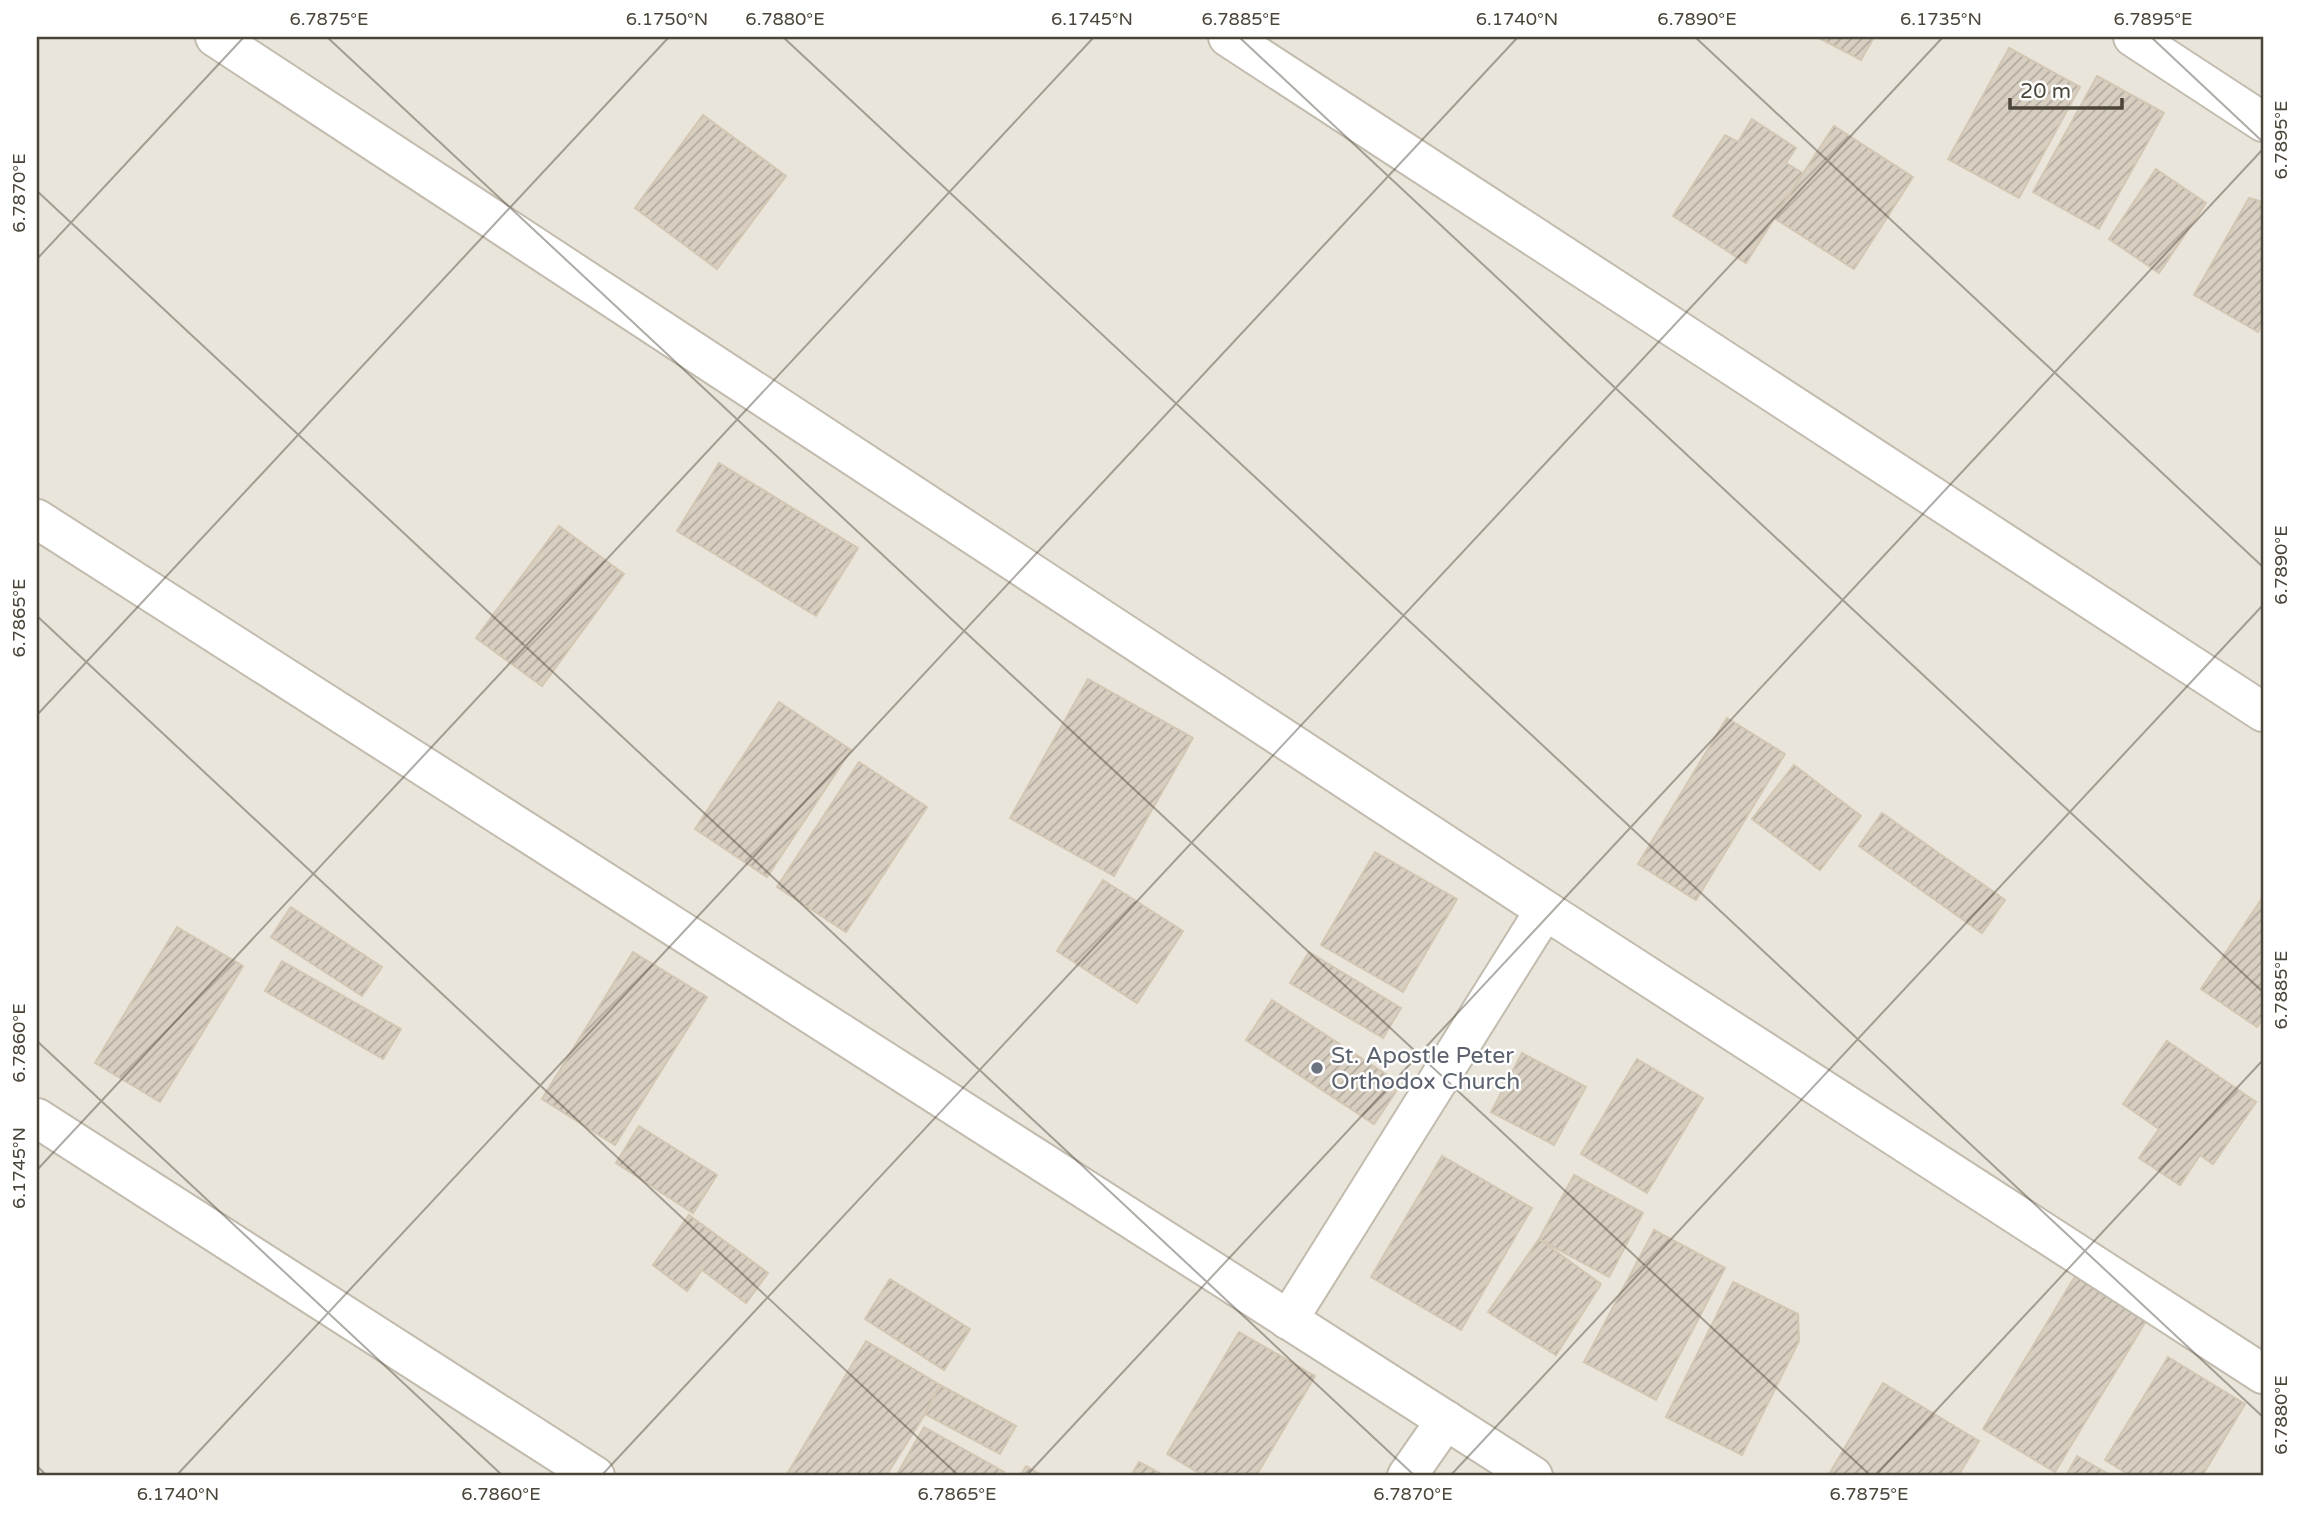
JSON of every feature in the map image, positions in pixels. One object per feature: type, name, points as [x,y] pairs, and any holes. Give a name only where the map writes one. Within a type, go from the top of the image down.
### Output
[{"type":"street","points":[[215,37],[1545,910],[2263,1374]]},
{"type":"street","points":[[1228,37],[2263,712]]},
{"type":"street","points":[[2133,37],[2263,122]]},
{"type":"street","points":[[37,519],[1533,1476]]},
{"type":"street","points":[[1288,1320],[1545,910]]},
{"type":"street","points":[[37,1118],[595,1476]]},
{"type":"street","points":[[1407,1476],[1446,1420]]},
{"type":"shaded area","points":[[37,37],[2263,37],[2263,1476],[37,1476]]},
{"type":"building","points":[[1817,37],[1874,37],[1861,60]]},
{"type":"building","points":[[2009,48],[2080,87],[2019,198],[1948,159]]},
{"type":"building","points":[[2097,76],[2164,113],[2099,229],[2033,192]]},
{"type":"building","points":[[703,115],[786,176],[717,269],[635,208]]},
{"type":"building","points":[[1752,119],[1796,148],[1786,163],[1803,173],[1746,263],[1673,216],[1725,135],[1738,142]]},
{"type":"building","points":[[1834,126],[1913,177],[1854,269],[1774,218]]},
{"type":"building","points":[[2156,169],[2206,203],[2159,273],[2109,239]]},
{"type":"building","points":[[2249,198],[2263,202],[2263,323],[2258,332],[2194,295]]},
{"type":"building","points":[[719,463],[858,548],[816,616],[677,531]]},
{"type":"building","points":[[559,526],[624,574],[542,686],[476,638]]},
{"type":"building","points":[[1088,679],[1193,738],[1114,876],[1010,818]]},
{"type":"building","points":[[779,702],[851,750],[767,877],[695,829]]},
{"type":"building","points":[[1727,718],[1785,754],[1696,900],[1638,864]]},
{"type":"building","points":[[859,762],[927,807],[846,932],[777,887]]},
{"type":"building","points":[[1794,765],[1861,816],[1820,870],[1752,819]]},
{"type":"building","points":[[1882,813],[2005,900],[1982,933],[1859,846]]},
{"type":"building","points":[[1375,852],[1457,899],[1403,992],[1321,945]]},
{"type":"building","points":[[1103,880],[1183,931],[1137,1003],[1057,951]]},
{"type":"building","points":[[2263,897],[2263,1019],[2257,1027],[2201,989]]},
{"type":"building","points":[[291,907],[382,967],[362,996],[271,937]]},
{"type":"building","points":[[177,927],[243,966],[160,1102],[95,1063]]},
{"type":"building","points":[[633,952],[707,997],[615,1145],[542,1099]]},
{"type":"building","points":[[1309,952],[1401,1008],[1383,1038],[1290,983]]},
{"type":"building","points":[[282,961],[401,1029],[383,1059],[265,991]]},
{"type":"building","points":[[1272,1000],[1401,1084],[1374,1124],[1246,1040]]},
{"type":"building","points":[[2167,1041],[2256,1102],[2213,1164],[2200,1155],[2180,1185],[2139,1158],[2159,1129],[2123,1104]]},
{"type":"building","points":[[1522,1053],[1586,1087],[1554,1145],[1491,1112]]},
{"type":"building","points":[[1637,1059],[1703,1098],[1647,1193],[1581,1154]]},
{"type":"building","points":[[639,1126],[717,1175],[693,1213],[616,1163]]},
{"type":"building","points":[[1442,1156],[1532,1208],[1461,1330],[1371,1277]]},
{"type":"building","points":[[1574,1175],[1643,1213],[1609,1277],[1539,1239]]},
{"type":"building","points":[[689,1215],[768,1273],[746,1303],[702,1270],[687,1291],[653,1265]]},
{"type":"building","points":[[1654,1230],[1725,1268],[1656,1400],[1584,1362]]},
{"type":"building","points":[[1539,1239],[1601,1284],[1556,1355],[1488,1312]]},
{"type":"building","points":[[2077,1273],[2149,1316],[2055,1472],[1983,1429]]},
{"type":"building","points":[[890,1279],[970,1329],[944,1370],[865,1319]]},
{"type":"building","points":[[1733,1282],[1798,1314],[1799,1341],[1742,1455],[1666,1417]]},
{"type":"building","points":[[1239,1332],[1315,1376],[1256,1476],[1204,1476],[1167,1454]]},
{"type":"building","points":[[866,1341],[940,1385],[925,1414],[886,1476],[786,1476]]},
{"type":"building","points":[[2168,1357],[2245,1404],[2202,1476],[2131,1476],[2105,1460]]},
{"type":"building","points":[[1883,1383],[1979,1441],[1958,1476],[1828,1476]]},
{"type":"building","points":[[940,1385],[1016,1426],[1000,1454],[925,1414]]},
{"type":"building","points":[[924,1427],[1004,1472],[1002,1476],[896,1476]]},
{"type":"building","points":[[2077,1456],[2112,1476],[2066,1476]]},
{"type":"building","points":[[1139,1462],[1165,1476],[1131,1476]]},
{"type":"building","points":[[1026,1466],[1043,1476],[1020,1476]]},
{"type":"place","name":"St. Apostle Peter Orthodox Church","points":[[1317,1068]]}]
